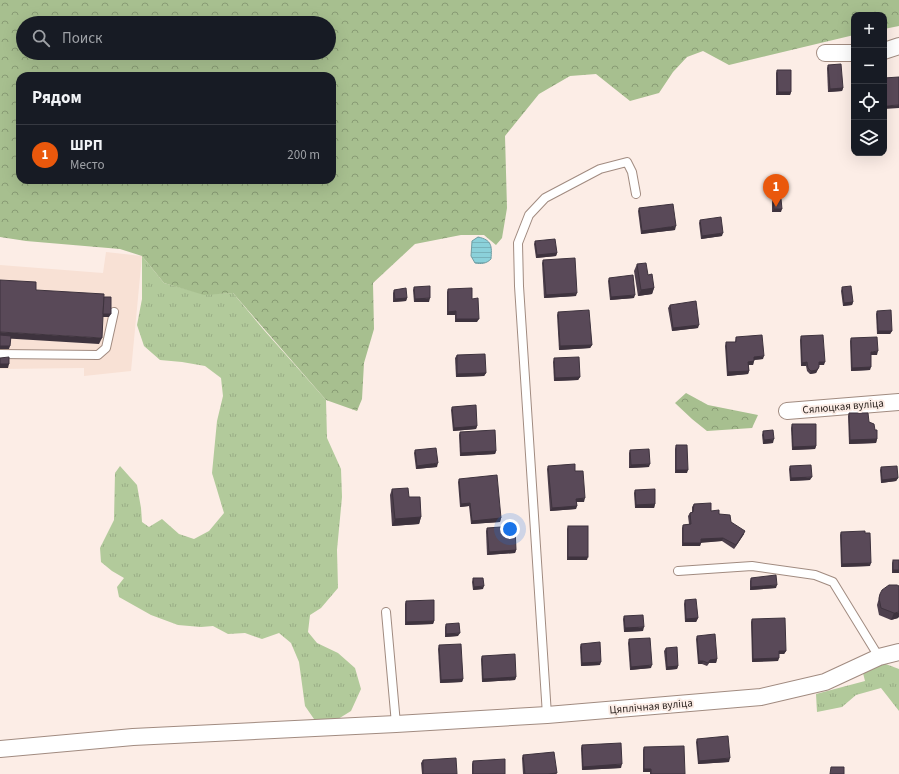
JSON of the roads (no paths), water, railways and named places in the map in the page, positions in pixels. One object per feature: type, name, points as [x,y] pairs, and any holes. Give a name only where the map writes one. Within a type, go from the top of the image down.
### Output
[{"type":"street","points":[[887,50],[899,46]]},
{"type":"street","points":[[825,53],[851,53]]},
{"type":"street","name":"Сялюцкая вуліца","points":[[787,411],[899,402]]},
{"type":"street","name":"Цяплічная вуліца","points":[[0,749],[133,737],[547,715],[761,697],[825,682],[880,657],[899,652]]},
{"type":"lane","points":[[547,715],[519,286],[518,243],[529,215],[545,198],[600,169],[627,162],[632,172],[636,194]]},
{"type":"lane","points":[[0,354],[98,355],[106,348],[114,312]]},
{"type":"lane","points":[[678,571],[752,566],[815,575],[832,582],[880,657]]},
{"type":"lane","points":[[386,612],[396,724]]},
{"type":"water","points":[[478,237],[489,242],[491,247],[491,259],[487,262],[479,264],[475,263],[471,256],[472,241]]},
{"type":"place","name":"ШРП","points":[[776,207]]}]
